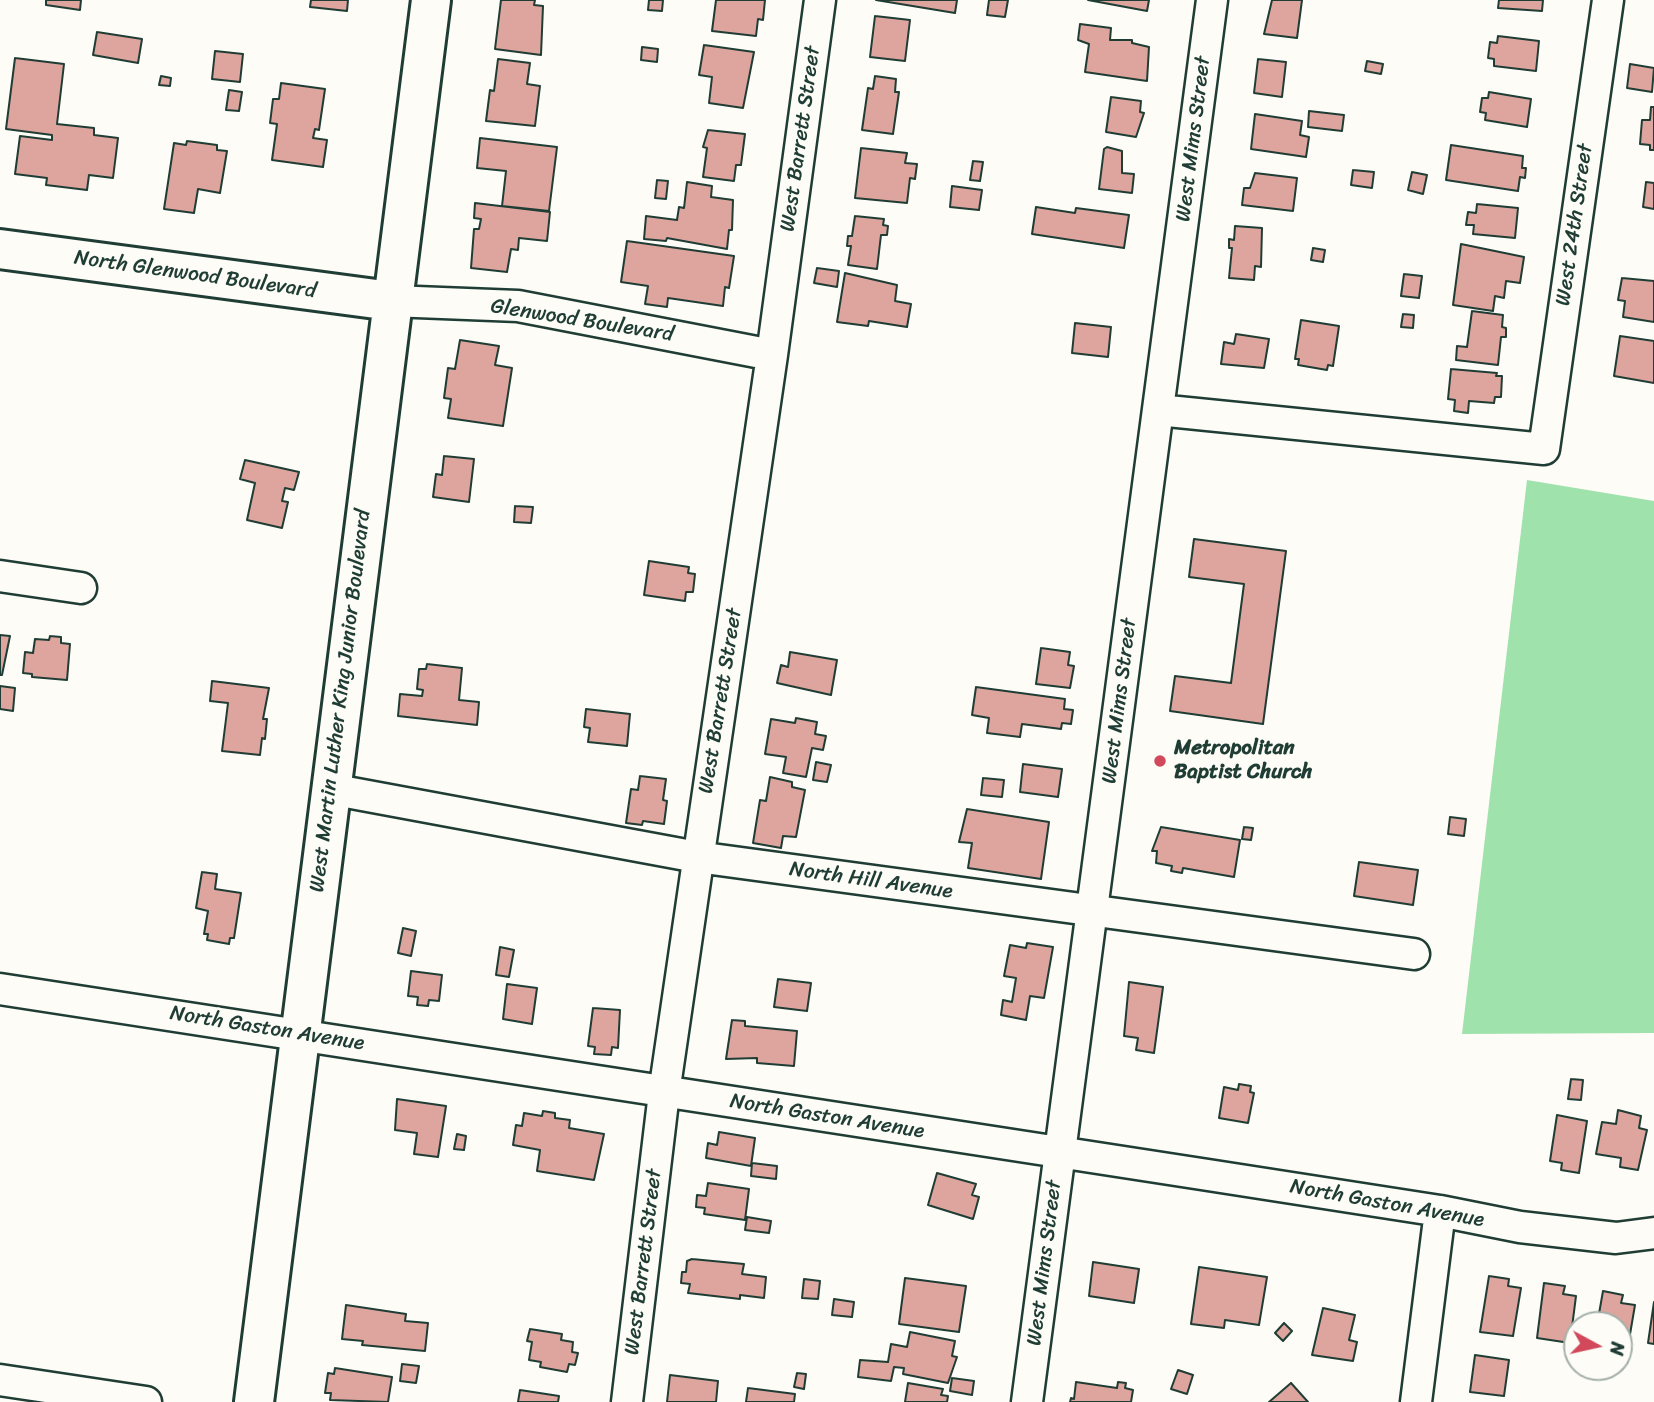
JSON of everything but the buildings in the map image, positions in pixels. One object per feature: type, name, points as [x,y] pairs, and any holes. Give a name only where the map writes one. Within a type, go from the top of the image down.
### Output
[{"type":"main road","name":"West Martin Luther King Junior Boulevard","points":[[254,1402],[431,0]]},
{"type":"main road","name":"North Glenwood Boulevard","points":[[0,249],[391,301]]},
{"type":"street","name":"West Barrett Street","points":[[627,1402],[664,1093],[772,355],[820,0]]},
{"type":"street","name":"West Mims Street","points":[[1027,1402],[1212,0]]},
{"type":"street","name":"West 24th Street","points":[[1158,410],[1544,449],[1608,0]]},
{"type":"street","name":"Glenwood Boulevard","points":[[391,301],[518,306],[772,355]]},
{"type":"street","points":[[0,576],[81,588]]},
{"type":"street","name":"North Hill Avenue","points":[[330,789],[697,857],[1414,954]]},
{"type":"street","name":"North Gaston Avenue","points":[[0,989],[1440,1211],[1520,1227],[1616,1238],[1654,1233]]},
{"type":"street","points":[[1416,1402],[1440,1211]]},
{"type":"street","points":[[0,1380],[146,1402]]},
{"type":"green space","points":[[1527,480],[1654,501],[1654,1033],[1462,1034]]},
{"type":"place","name":"Metropolitan Baptist Church","points":[[1160,761]]}]
